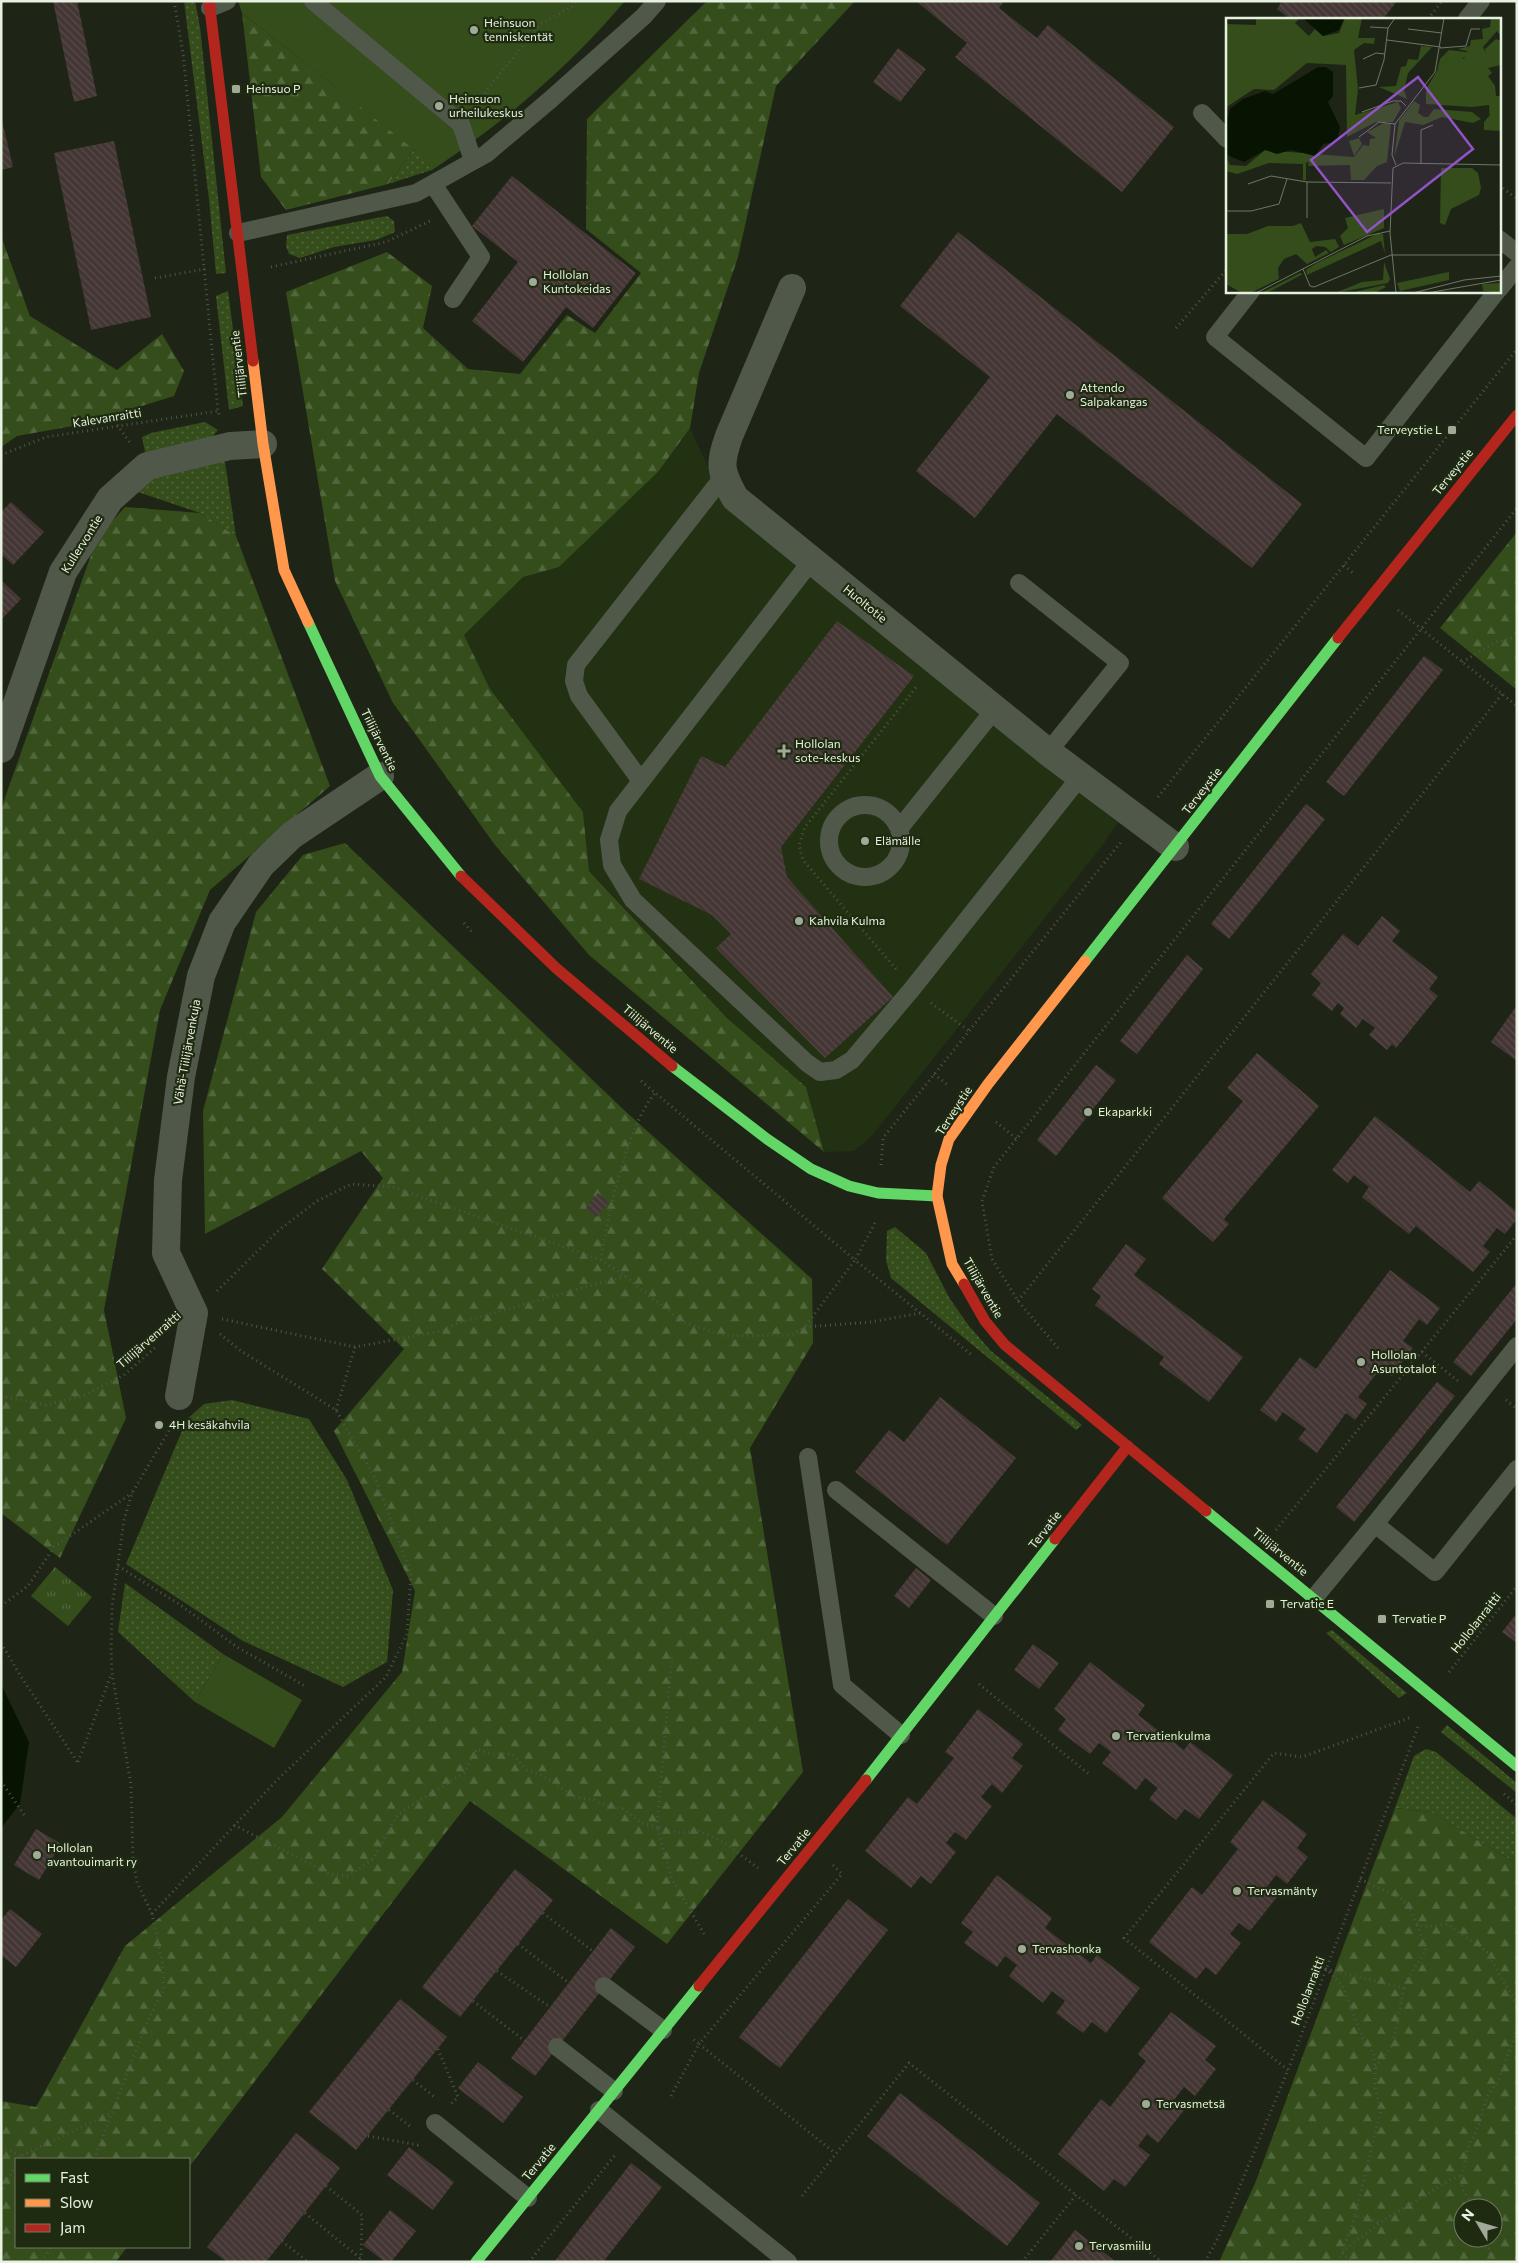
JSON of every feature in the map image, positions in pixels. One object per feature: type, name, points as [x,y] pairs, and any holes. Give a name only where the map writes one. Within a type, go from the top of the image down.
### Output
[{"type":"street","name":"Tiilijärventie","points":[[209,4],[263,444],[284,570],[380,776],[456,871],[556,968],[681,1073],[767,1139],[810,1169],[849,1186],[878,1193],[937,1196],[952,1264],[985,1322],[1005,1345],[1432,1694],[1517,1766]]},
{"type":"street","name":"Huoltotie","points":[[792,288],[729,436],[722,457],[724,477],[735,498],[1048,752],[1175,848]]},
{"type":"street","name":"Terveystie","points":[[937,1196],[941,1165],[949,1139],[988,1084],[1375,591],[1517,416]]},
{"type":"street","name":"Kullervontie","points":[[1,749],[63,572],[110,499],[147,466],[230,446],[263,444]]},
{"type":"street","name":"Vähä-Tiilijärvenkuja","points":[[194,1313],[166,1253],[168,1180],[180,1077],[201,976],[222,922],[261,865],[292,835],[380,776]]},
{"type":"street","points":[[179,1396],[194,1313]]},
{"type":"street","name":"Tervatie","points":[[476,2262],[901,1735],[1128,1446]]},
{"type":"lane","points":[[209,4],[227,1]]},
{"type":"lane","points":[[313,1],[460,124],[473,162]]},
{"type":"lane","points":[[238,233],[416,193],[473,162],[486,154],[550,100],[644,16],[657,1]]},
{"type":"lane","points":[[1468,18],[1481,1]]},
{"type":"lane","points":[[1202,113],[1226,138]]},
{"type":"lane","points":[[432,184],[481,257],[453,299]]},
{"type":"lane","points":[[1500,240],[1517,253]]},
{"type":"lane","points":[[1500,288],[1517,267]]},
{"type":"lane","points":[[1250,292],[1215,337],[1366,458],[1496,292]]},
{"type":"lane","points":[[641,781],[579,696],[574,681],[576,665],[724,477]]},
{"type":"lane","points":[[812,560],[618,811],[609,840],[612,865],[633,900],[807,1063],[820,1072],[836,1070],[852,1060],[912,989],[1080,777]]},
{"type":"lane","points":[[1019,583],[1120,663],[1048,752]]},
{"type":"lane","points":[[899,829],[893,818],[884,810],[873,806],[861,805],[850,808],[840,814],[833,823],[829,835],[829,847],[832,858],[839,867],[850,874],[861,877],[873,876],[884,872],[899,853],[901,841],[899,829],[995,709]]},
{"type":"lane","points":[[1314,1598],[1517,1346]]},
{"type":"lane","points":[[808,1457],[842,1685],[901,1735]]},
{"type":"lane","points":[[1375,1524],[1435,1572],[1517,1469]]},
{"type":"lane","points":[[836,1490],[994,1616]]},
{"type":"lane","points":[[604,1986],[663,2030]]},
{"type":"lane","points":[[557,2048],[614,2090]]},
{"type":"lane","points":[[599,2110],[788,2262]]},
{"type":"lane","points":[[435,2123],[528,2198]]},
{"type":"path","points":[[460,124],[540,24],[573,6],[576,1]]},
{"type":"path","points":[[1429,18],[1442,1]]},
{"type":"path","points":[[1500,186],[1517,199]]},
{"type":"path","points":[[155,278],[205,269]]},
{"type":"path","points":[[1176,328],[1226,270]]},
{"type":"path","points":[[194,1313],[279,1230],[317,1201],[351,1184],[393,1187],[601,1260],[625,1276],[682,1322],[726,1336],[792,1335],[805,1327],[855,1260],[876,1223],[883,1138],[1517,349]]},
{"type":"path","name":"Kalevanraitti","points":[[1,455],[46,437],[218,411]]},
{"type":"path","points":[[1061,1352],[1018,1300],[992,1259],[982,1201],[994,1167],[1517,508]]},
{"type":"path","points":[[1420,628],[1517,706]]},
{"type":"path","points":[[1462,662],[1496,642],[1517,637]]},
{"type":"path","points":[[923,678],[805,827],[799,845],[803,860],[912,989],[969,1031]]},
{"type":"path","points":[[1018,1300],[1502,694]]},
{"type":"path","points":[[601,1260],[604,1232],[636,1126],[647,1103],[655,1094]]},
{"type":"path","points":[[1276,1530],[1517,1235]]},
{"type":"path","points":[[855,1260],[974,1357]]},
{"type":"path","points":[[194,1313],[355,1347],[441,1331],[458,1322],[625,1276]]},
{"type":"path","points":[[152,1914],[276,1781],[386,1677],[407,1634],[411,1573],[375,1478],[336,1410],[241,1351],[194,1313]]},
{"type":"path","points":[[805,1327],[872,1322],[921,1313]]},
{"type":"path","name":"Tiilijärvenraitti","points":[[1,1396],[46,1405],[85,1395],[124,1375],[159,1344]]},
{"type":"path","points":[[336,1410],[355,1347]]},
{"type":"path","points":[[1422,1352],[1477,1396]]},
{"type":"path","points":[[94,2158],[147,2022],[164,1989],[162,1962],[152,1914],[137,1882],[132,1860],[131,1785],[112,1673],[112,1607],[124,1520],[132,1493],[181,1410],[179,1396]]},
{"type":"path","points":[[1,1606],[28,1586],[54,1547],[132,1493]]},
{"type":"path","points":[[1268,1524],[1283,1536]]},
{"type":"path","points":[[118,1566],[179,1604],[237,1647],[305,1686]]},
{"type":"path","name":"Hollolanraitti","points":[[1412,1717],[1517,1586]]},
{"type":"path","points":[[1,1643],[78,1763],[112,1673]]},
{"type":"path","points":[[672,1655],[657,1827],[672,1879],[719,1961]]},
{"type":"path","points":[[974,1681],[1090,1775]]},
{"type":"path","points":[[1404,1711],[1427,1730]]},
{"type":"path","points":[[1288,2070],[1124,1938],[1274,1753],[1302,1757],[1412,1717]]},
{"type":"path","name":"Hollolanraitti","points":[[1205,2262],[1220,2234],[1288,2070],[1419,1723]]},
{"type":"path","points":[[234,1825],[332,1875],[350,1876],[374,1858],[396,1817],[404,1810],[464,1773],[477,1748],[491,1754],[512,1754],[528,1770],[547,1778],[575,1797],[594,1800],[604,1805],[624,1810],[642,1823],[678,1833],[699,1831],[725,1843],[780,1886]]},
{"type":"path","points":[[1,1781],[25,1816]]},
{"type":"path","points":[[1502,1792],[1517,1805]]},
{"type":"path","points":[[671,2096],[699,2044],[842,1874],[829,1862]]},
{"type":"path","points":[[1360,1879],[1401,1899],[1408,1906],[1417,1924],[1426,1950],[1408,1978],[1404,1988],[1393,2044],[1375,2068]]},
{"type":"path","points":[[543,1913],[594,1952]]},
{"type":"path","points":[[1417,1924],[1425,1927],[1447,1924],[1487,1952],[1517,2005]]},
{"type":"path","points":[[518,1944],[569,1983]]},
{"type":"path","points":[[1326,1969],[1404,1988]]},
{"type":"path","points":[[1326,1969],[1342,1985],[1364,2041],[1374,2054],[1375,2088],[1381,2110],[1354,2216],[1338,2262]]},
{"type":"path","points":[[496,1971],[550,2007]]},
{"type":"path","points":[[473,2001],[525,2041]]},
{"type":"path","points":[[1468,2198],[1462,2188],[1462,2176],[1469,2144],[1476,2133],[1487,2097],[1499,2079],[1517,2032]]},
{"type":"path","points":[[688,2035],[835,2153]]},
{"type":"path","points":[[802,2196],[909,2063],[1162,2262]]},
{"type":"path","points":[[413,2080],[441,2102]]},
{"type":"path","points":[[389,2110],[417,2132]]},
{"type":"path","points":[[1,2147],[20,2158],[110,2114]]},
{"type":"path","points":[[529,2262],[631,2134]]},
{"type":"path","points":[[1,2193],[15,2167]]},
{"type":"path","points":[[1342,2253],[1350,2244],[1368,2234],[1379,2223],[1462,2176]]},
{"type":"path","points":[[326,2186],[362,2215],[359,2260]]},
{"type":"path","points":[[1022,2262],[1076,2195]]},
{"type":"path","points":[[305,2213],[359,2260]]},
{"type":"path","points":[[1354,2216],[1365,2217],[1379,2223]]},
{"type":"path","points":[[282,2241],[308,2262]]},
{"type":"path","points":[[42,2262],[50,2248]]},
{"type":"path","points":[[1488,2248],[1491,2262]]},
{"type":"path","points":[[1342,2253],[1351,2262]]},
{"type":"shaded area","name":"Hollolan sote-keskus","points":[[690,428],[725,503],[1118,822],[1102,846],[871,1137],[854,1151],[824,1152],[806,1087],[731,1022],[589,870],[583,812],[490,689],[464,635],[523,576],[559,567],[658,472]]},
{"type":"shaded area","points":[[1,1684],[29,1742],[20,1804],[1,1828]]},
{"type":"green space","points":[[184,1],[195,1],[200,27],[226,273],[216,274],[209,199]]},
{"type":"green space","name":"Heinsuon urheilukeskus","points":[[238,1],[625,1],[560,70],[487,131],[436,167],[242,13]]},
{"type":"green space","points":[[707,1],[855,1],[776,86],[738,257],[699,373],[690,428],[658,472],[559,567],[523,577],[464,635],[490,689],[583,812],[589,871],[727,1018],[806,1087],[824,1152],[589,955],[495,845],[393,703],[335,581],[286,292],[387,252],[432,286],[423,328],[468,369],[520,374],[567,315],[595,333],[641,273],[586,229],[587,119]]},
{"type":"green space","points":[[242,13],[414,149],[388,184],[286,210],[261,177]]},
{"type":"green space","points":[[436,147],[461,150],[432,170],[388,184],[414,149]]},
{"type":"green space","points":[[387,216],[394,221],[395,232],[376,240],[334,247],[300,258],[289,254],[286,246],[287,235]]},
{"type":"green space","points":[[1,236],[30,316],[117,370],[162,334],[184,371],[174,396],[84,424],[17,436],[1,447]]},
{"type":"green space","points":[[228,291],[243,406],[229,410],[216,296]]},
{"type":"green space","points":[[205,422],[218,430],[212,437],[154,453],[145,452],[142,437],[151,433]]},
{"type":"green space","points":[[217,458],[225,462],[236,536],[200,513],[135,491],[163,474]]},
{"type":"green space","points":[[125,507],[200,513],[236,536],[330,786],[210,890],[160,1010],[104,1310],[126,1418],[60,1558],[1,1513],[1,809],[97,538]]},
{"type":"green space","points":[[1517,532],[1517,690],[1440,628]]},
{"type":"green space","points":[[345,843],[625,1111],[812,1279],[813,1343],[750,1448],[803,1772],[667,1944],[470,1801],[190,2166],[190,2158],[15,2158],[15,2248],[126,2248],[116,2262],[1,2262],[1,2101],[36,2107],[125,1946],[282,1817],[402,1672],[415,1591],[334,1431],[404,1349],[322,1269],[383,1178],[361,1151],[205,1234],[203,1111],[256,912],[303,855]]},
{"type":"green space","points":[[895,1227],[926,1253],[950,1299],[969,1326],[991,1351],[1082,1425],[1076,1430],[891,1278],[886,1260],[887,1231]]},
{"type":"green space","points":[[232,1400],[309,1419],[347,1480],[393,1590],[387,1662],[343,1687],[243,1641],[126,1564],[187,1419],[204,1404]]},
{"type":"green space","points":[[55,1567],[92,1597],[68,1626],[31,1596]]},
{"type":"green space","points":[[125,1583],[223,1654],[195,1702],[118,1632]]},
{"type":"green space","points":[[1332,1630],[1407,1693],[1399,1698],[1326,1633]]},
{"type":"green space","points":[[223,1654],[302,1700],[274,1748],[195,1702]]},
{"type":"green space","points":[[1447,1725],[1517,1783],[1517,1793],[1441,1732]]},
{"type":"green space","points":[[1426,1749],[1436,1752],[1517,1819],[1517,1864],[1431,1812],[1395,1808],[1414,1756]]},
{"type":"green space","points":[[1395,1808],[1431,1812],[1517,1864],[1517,2262],[1219,2262],[1256,2181]]},
{"type":"building","points":[[53,1],[77,1],[97,96],[74,102]]},
{"type":"building","points":[[916,1],[1004,1],[999,8],[1037,38],[1048,25],[1174,127],[1122,192],[955,57],[967,43]]},
{"type":"building","points":[[1282,1],[1397,1],[1384,18],[1289,18],[1277,9]]},
{"type":"building","points":[[898,48],[926,69],[900,102],[873,82]]},
{"type":"building","points":[[1,116],[13,167],[1,170]]},
{"type":"building","points":[[114,141],[151,317],[91,330],[54,153]]},
{"type":"building","points":[[512,176],[636,273],[593,328],[566,307],[523,362],[472,321],[518,262],[472,226]]},
{"type":"building","name":"Attendo Salpakangas","points":[[958,232],[1302,504],[1252,568],[1057,414],[975,518],[916,471],[990,377],[900,306]]},
{"type":"building","points":[[11,502],[44,532],[13,565],[1,554],[1,512]]},
{"type":"building","points":[[1,580],[21,599],[1,620]]},
{"type":"building","name":"Hollolan sote-keskus","points":[[837,621],[914,676],[781,847],[787,877],[893,997],[825,1058],[716,948],[731,934],[712,915],[639,879],[701,756],[725,767]]},
{"type":"building","points":[[1424,656],[1443,670],[1344,796],[1326,782]]},
{"type":"building","points":[[1306,804],[1325,819],[1229,939],[1211,924]]},
{"type":"building","points":[[1382,916],[1400,931],[1392,941],[1438,977],[1429,989],[1438,996],[1396,1048],[1392,1044],[1387,1050],[1369,1035],[1375,1028],[1363,1019],[1356,1028],[1340,1014],[1344,1008],[1338,1003],[1332,1011],[1312,995],[1321,983],[1311,974],[1343,934],[1358,946]]},
{"type":"building","points":[[1187,955],[1203,969],[1137,1054],[1120,1041]]},
{"type":"building","points":[[1517,1005],[1517,1061],[1491,1042]]},
{"type":"building","points":[[1257,1053],[1319,1106],[1224,1219],[1229,1224],[1213,1242],[1162,1198],[1243,1101],[1227,1088]]},
{"type":"building","points":[[1096,1065],[1116,1080],[1056,1156],[1037,1140]]},
{"type":"building","points":[[1375,1116],[1470,1192],[1479,1181],[1517,1212],[1517,1219],[1505,1234],[1497,1228],[1483,1246],[1490,1252],[1473,1272],[1416,1226],[1409,1234],[1362,1197],[1369,1187],[1354,1175],[1348,1183],[1332,1170]]},
{"type":"building","points":[[598,1193],[609,1202],[597,1217],[586,1208]]},
{"type":"building","points":[[1126,1244],[1146,1259],[1134,1275],[1243,1357],[1209,1402],[1159,1364],[1164,1357],[1095,1305],[1101,1296],[1092,1289]]},
{"type":"building","name":"Hollolan Asuntotalot","points":[[1390,1270],[1440,1308],[1427,1325],[1419,1319],[1403,1341],[1413,1348],[1392,1376],[1381,1368],[1358,1397],[1367,1404],[1355,1420],[1346,1413],[1317,1453],[1298,1439],[1306,1429],[1283,1412],[1276,1422],[1260,1410],[1300,1357],[1316,1369]]},
{"type":"building","points":[[1517,1283],[1517,1319],[1471,1376],[1453,1362]]},
{"type":"building","points":[[1437,1382],[1455,1396],[1354,1522],[1336,1507]]},
{"type":"building","points":[[940,1397],[1016,1458],[947,1545],[855,1472],[889,1430],[904,1442]]},
{"type":"building","points":[[916,1568],[931,1580],[909,1608],[894,1596]]},
{"type":"building","points":[[1517,1613],[1517,1643],[1502,1632]]},
{"type":"building","points":[[1033,1644],[1059,1663],[1039,1689],[1014,1670]]},
{"type":"building","name":"Tervatienkulma","points":[[1090,1662],[1145,1705],[1138,1715],[1184,1750],[1190,1742],[1233,1775],[1199,1819],[1185,1809],[1176,1820],[1149,1799],[1158,1788],[1145,1778],[1136,1790],[1102,1763],[1111,1752],[1099,1743],[1090,1754],[1058,1730],[1066,1719],[1054,1709]]},
{"type":"building","points":[[978,1709],[1023,1744],[1012,1758],[1023,1766],[1002,1793],[992,1784],[981,1797],[992,1806],[966,1840],[955,1832],[946,1843],[956,1852],[931,1884],[921,1876],[911,1888],[865,1851],[908,1797],[917,1804],[954,1758],[945,1752]]},
{"type":"building","name":"Tervasmänty","points":[[1263,1800],[1307,1834],[1297,1848],[1308,1857],[1287,1884],[1276,1875],[1266,1888],[1277,1897],[1250,1931],[1239,1923],[1230,1934],[1241,1943],[1216,1975],[1206,1967],[1196,1979],[1149,1942],[1192,1887],[1202,1895],[1238,1849],[1230,1842]]},
{"type":"building","name":"Hollolan avantouimarit ry","points":[[36,1829],[61,1844],[39,1880],[14,1865]]},
{"type":"building","points":[[515,1869],[553,1900],[460,2017],[422,1987]]},
{"type":"building","name":"Tervashonka","points":[[997,1875],[1052,1918],[1045,1928],[1091,1963],[1097,1955],[1140,1988],[1106,2033],[1092,2022],[1083,2033],[1056,2013],[1065,2001],[1052,1991],[1043,2003],[1009,1976],[1017,1965],[1005,1956],[997,1967],[964,1943],[973,1932],[961,1923]]},
{"type":"building","points":[[848,1899],[888,1930],[780,2068],[739,2037]]},
{"type":"building","points":[[10,1909],[42,1934],[16,1967],[1,1955],[1,1920]]},
{"type":"building","points":[[611,1928],[635,1947],[535,2076],[511,2058]]},
{"type":"building","points":[[400,1999],[447,2037],[356,2150],[309,2112]]},
{"type":"building","name":"Tervasmetsä","points":[[1171,2012],[1216,2046],[1205,2060],[1216,2069],[1195,2096],[1184,2087],[1174,2100],[1185,2109],[1158,2143],[1147,2134],[1138,2146],[1150,2155],[1125,2187],[1114,2179],[1104,2191],[1058,2154],[1101,2099],[1110,2107],[1146,2061],[1138,2054]]},
{"type":"building","points":[[478,2062],[523,2097],[503,2123],[458,2088]]},
{"type":"building","points":[[900,2093],[1040,2203],[1007,2246],[867,2136]]},
{"type":"building","points":[[296,2133],[340,2168],[266,2262],[227,2262],[207,2247]]},
{"type":"building","points":[[409,2147],[454,2182],[433,2210],[387,2175]]},
{"type":"building","points":[[631,2163],[662,2187],[603,2262],[554,2262]]},
{"type":"building","points":[[390,2210],[416,2231],[391,2262],[385,2262],[363,2245]]},
{"type":"building","name":"Tervasmiilu","points":[[1075,2230],[1116,2262],[1050,2262]]},
{"type":"traffic: fast","points":[[308,622],[380,776],[461,876]]},
{"type":"traffic: fast","points":[[1085,961],[1338,638]]},
{"type":"traffic: fast","points":[[672,1066],[767,1139],[811,1169],[849,1186],[878,1193],[937,1196]]},
{"type":"traffic: fast","points":[[1206,1511],[1517,1766]]},
{"type":"traffic: fast","points":[[866,1780],[1055,1539]]},
{"type":"traffic: fast","points":[[476,2262],[699,1986]]},
{"type":"traffic: slow","points":[[253,361],[263,444],[284,570],[308,622]]},
{"type":"traffic: slow","points":[[964,1284],[952,1264],[937,1196],[941,1165],[949,1139],[988,1084],[1085,961]]},
{"type":"traffic: jam","points":[[209,1],[253,361]]},
{"type":"traffic: jam","points":[[1338,638],[1517,415]]},
{"type":"traffic: jam","points":[[461,876],[556,968],[672,1066]]},
{"type":"traffic: jam","points":[[964,1284],[985,1321],[1005,1345],[1206,1511]]},
{"type":"traffic: jam","points":[[1055,1539],[1128,1446]]},
{"type":"traffic: jam","points":[[699,1986],[866,1780]]},
{"type":"place","name":"Heinsuon tenniskentät","points":[[474,30]]},
{"type":"place","name":"Heinsuo P","points":[[236,89]]},
{"type":"place","name":"Heinsuon urheilukeskus","points":[[439,106]]},
{"type":"place","name":"Hollolan Kuntokeidas","points":[[533,282]]},
{"type":"place","name":"Attendo Salpakangas","points":[[1070,395]]},
{"type":"place","name":"Terveystie L","points":[[1452,430]]},
{"type":"place","name":"Hollolan sote-keskus","points":[[784,751]]},
{"type":"place","name":"Elämälle","points":[[865,841]]},
{"type":"place","name":"Kahvila Kulma","points":[[799,921]]},
{"type":"place","name":"Ekaparkki","points":[[1088,1112]]},
{"type":"place","name":"Hollolan Asuntotalot","points":[[1361,1362]]},
{"type":"place","name":"4H kesäkahvila","points":[[159,1425]]},
{"type":"place","name":"Tervatie E","points":[[1270,1604]]},
{"type":"place","name":"Tervatie P","points":[[1382,1619]]},
{"type":"place","name":"Tervatienkulma","points":[[1116,1736]]},
{"type":"place","name":"Hollolan avantouimarit ry","points":[[37,1855]]},
{"type":"place","name":"Tervasmänty","points":[[1237,1891]]},
{"type":"place","name":"Tervashonka","points":[[1022,1949]]},
{"type":"place","name":"Tervasmetsä","points":[[1146,2104]]},
{"type":"place","name":"Tervasmiilu","points":[[1079,2246]]}]
